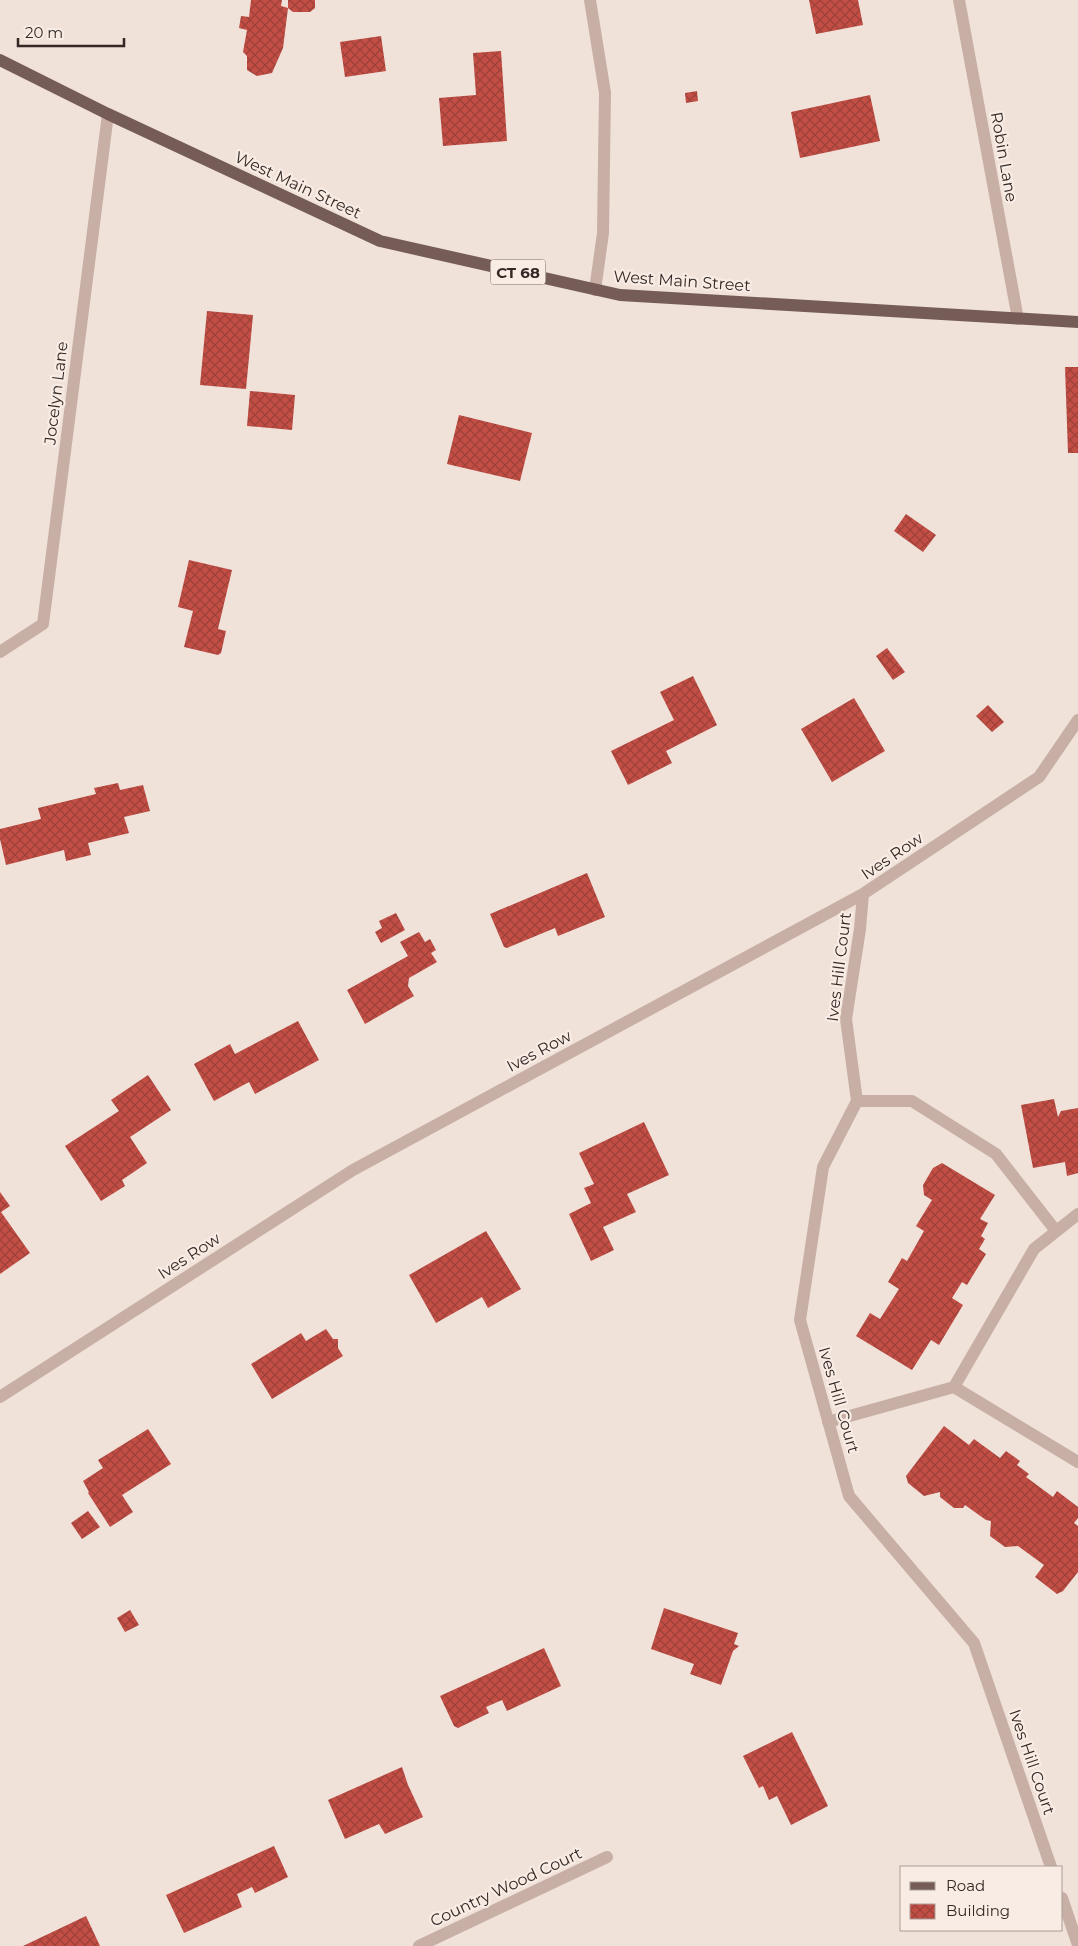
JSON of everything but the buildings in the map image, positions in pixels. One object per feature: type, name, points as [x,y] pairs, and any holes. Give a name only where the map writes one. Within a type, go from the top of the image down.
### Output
[{"type":"main road","name":"West Main Street","points":[[0,60],[108,114],[380,241],[620,295],[1078,322]]},
{"type":"street","points":[[590,0],[604,93],[603,233],[596,290]]},
{"type":"street","name":"Robin Lane","points":[[959,0],[1018,319]]},
{"type":"street","name":"Jocelyn Lane","points":[[0,652],[43,624],[108,114]]},
{"type":"street","name":"Ives Row","points":[[0,1396],[353,1170],[863,894],[1039,777],[1078,720]]},
{"type":"street","name":"Ives Hill Court","points":[[863,894],[860,930],[846,1019],[857,1101],[823,1167],[800,1320],[849,1496],[974,1643],[1051,1866]]},
{"type":"street","points":[[857,1101],[912,1101],[996,1154],[1056,1231]]},
{"type":"street","points":[[828,1422],[954,1387],[1034,1249],[1078,1214]]},
{"type":"street","points":[[954,1387],[1078,1462]]},
{"type":"street","name":"Country Wood Court","points":[[419,1946],[607,1858]]},
{"type":"street","points":[[1063,1901],[1078,1945]]}]
